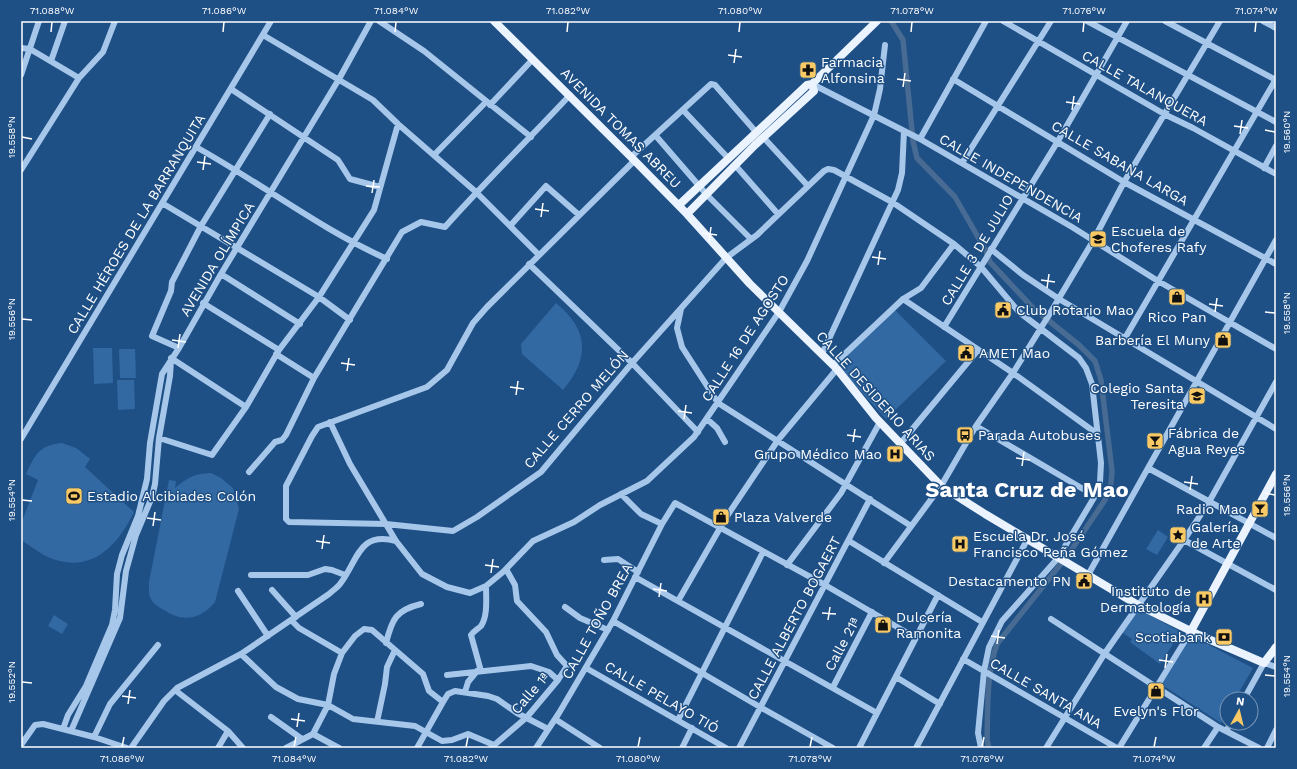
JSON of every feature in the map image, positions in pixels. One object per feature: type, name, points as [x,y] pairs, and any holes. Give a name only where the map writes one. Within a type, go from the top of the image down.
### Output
[{"type":"main road","name":"AVENIDA TOMAS ABREU","points":[[494,21],[533,58],[679,205],[726,258]]},
{"type":"main road","points":[[679,205],[700,187],[728,158],[807,85],[812,84],[877,21]]},
{"type":"main road","points":[[687,214],[735,165],[814,91],[812,84]]},
{"type":"main road","name":"CALLE DESIDERIO ARIAS","points":[[726,258],[750,284],[835,367],[880,422],[941,486],[1027,540],[1138,605],[1191,631],[1264,663]]},
{"type":"main road","points":[[1191,631],[1248,523],[1276,474]]},
{"type":"main road","points":[[1264,663],[1276,647]]},
{"type":"street","points":[[21,74],[39,21]]},
{"type":"street","points":[[51,61],[65,21]]},
{"type":"street","points":[[21,170],[79,78],[104,52],[114,21]]},
{"type":"street","name":"CALLE HÉROES DE LA BARRANQUITA","points":[[21,439],[271,21]]},
{"type":"street","points":[[379,21],[424,50],[531,137]]},
{"type":"street","points":[[919,138],[986,21]]},
{"type":"street","name":"CALLE TALANQUERA","points":[[1003,21],[1039,40],[1166,115],[1193,128],[1276,174]]},
{"type":"street","points":[[962,163],[1051,21]]},
{"type":"street","points":[[1087,21],[1276,122]]},
{"type":"street","name":"CALLE 3 DE JULIO","points":[[944,327],[1058,141],[1127,21]]},
{"type":"street","points":[[1125,338],[1233,151],[1276,80],[1165,21]]},
{"type":"street","points":[[884,563],[941,486],[976,426],[1013,373],[1049,316],[1093,241],[1124,182],[1166,115],[1220,21]]},
{"type":"street","points":[[1263,21],[1276,28]]},
{"type":"street","name":"AVENIDA OLÍMPICA","points":[[62,729],[68,715],[86,686],[112,625],[115,610],[117,574],[122,555],[138,516],[147,479],[150,443],[162,374],[171,358],[179,348],[203,303],[339,79],[369,22]]},
{"type":"street","points":[[263,35],[373,100],[398,124],[476,192],[539,255]]},
{"type":"street","name":"CALLE 16 DE AGOSTO","points":[[330,422],[350,464],[396,541],[422,574],[447,587],[470,593],[486,586],[506,569],[533,541],[574,522],[600,505],[647,481],[698,432],[780,312],[807,261],[874,115],[880,89],[885,45]]},
{"type":"street","points":[[21,48],[30,49],[79,78]]},
{"type":"street","points":[[434,155],[533,58]]},
{"type":"street","name":"CALLE SABANA LARGA","points":[[953,79],[1124,182],[1276,264]]},
{"type":"street","name":"CALLE CERRO MELÓN","points":[[756,132],[715,85],[711,84],[656,136],[473,322],[447,370],[427,387],[318,427],[286,486],[286,519],[289,522],[386,524],[453,531],[477,517],[541,472],[632,363],[726,258],[751,239],[828,169],[846,176]]},
{"type":"street","name":"CALLE INDEPENDENCIA","points":[[812,84],[919,138],[1022,198],[1158,281],[1276,349]]},
{"type":"street","points":[[231,89],[305,136],[338,160],[350,179],[380,187]]},
{"type":"street","points":[[249,472],[275,442],[282,440],[286,435],[314,378],[402,232],[421,222],[445,227],[476,192],[531,137],[570,95]]},
{"type":"street","points":[[683,110],[728,158]]},
{"type":"street","points":[[179,348],[152,336],[171,292],[172,282],[201,226],[270,114]]},
{"type":"street","points":[[159,438],[212,455],[246,407],[278,352],[320,297],[352,243],[374,210],[398,124]]},
{"type":"street","points":[[822,354],[892,202],[902,173],[905,132]]},
{"type":"street","points":[[656,136],[706,194],[751,239]]},
{"type":"street","points":[[764,138],[808,186]]},
{"type":"street","points":[[196,146],[237,169],[352,243],[387,259]]},
{"type":"street","points":[[1264,168],[1276,146]]},
{"type":"street","points":[[735,165],[778,214]]},
{"type":"street","points":[[846,176],[892,202],[983,265],[1019,312],[1043,325],[1079,358],[1086,368],[1092,384],[1096,407],[1096,433],[1101,463],[1100,482],[1095,496],[1062,560],[1002,621],[989,647],[978,733],[981,748]]},
{"type":"street","points":[[510,226],[546,186],[579,215]]},
{"type":"street","points":[[162,203],[320,297],[350,320]]},
{"type":"street","points":[[1088,576],[1276,240]]},
{"type":"street","points":[[678,601],[720,528],[778,440],[835,367],[903,299],[921,288],[954,244]]},
{"type":"street","points":[[991,251],[1059,299],[1276,429]]},
{"type":"street","points":[[529,264],[632,363],[698,432]]},
{"type":"street","points":[[221,274],[300,324]]},
{"type":"street","points":[[903,299],[1013,373],[1096,433]]},
{"type":"street","points":[[203,303],[278,352],[314,378]]},
{"type":"street","points":[[681,308],[677,328],[682,347],[718,403],[911,526]]},
{"type":"street","points":[[900,444],[978,350]]},
{"type":"street","points":[[71,732],[120,618],[126,571],[136,535],[152,497],[155,484],[159,438],[170,376],[171,358],[246,407]]},
{"type":"street","points":[[1046,748],[1105,653],[1184,540],[1208,502],[1276,382]]},
{"type":"street","points":[[707,419],[717,428],[724,442]]},
{"type":"street","points":[[787,565],[847,484],[880,422]]},
{"type":"street","points":[[976,426],[1095,496]]},
{"type":"street","points":[[1148,468],[1276,538]]},
{"type":"street","points":[[621,494],[641,514],[662,524]]},
{"type":"street","name":"CALLE ALBERTO BOGAERT","points":[[738,748],[786,661],[870,499]]},
{"type":"street","name":"CALLE TOÑO BREA","points":[[536,748],[608,630],[662,524],[675,504],[720,528]]},
{"type":"street","points":[[720,528],[825,585],[916,638]]},
{"type":"street","points":[[131,748],[164,701],[175,690],[241,654],[334,589],[340,584],[358,553],[369,542],[386,538],[396,541]]},
{"type":"street","points":[[916,748],[1027,540]]},
{"type":"street","points":[[1184,540],[1276,590]]},
{"type":"street","points":[[849,541],[982,622]]},
{"type":"street","points":[[678,720],[762,552]]},
{"type":"street","points":[[604,560],[618,559],[636,575],[678,601],[877,713]]},
{"type":"street","points":[[251,575],[308,576],[325,569],[345,575]]},
{"type":"street","name":"Calle 1ª","points":[[493,747],[527,717],[566,669],[566,664],[557,655],[546,632],[517,600],[515,585],[506,569]]},
{"type":"street","points":[[479,671],[471,638],[472,632],[481,626],[483,621],[486,604],[486,586]]},
{"type":"street","points":[[272,590],[299,628],[342,653]]},
{"type":"street","points":[[238,591],[268,636]]},
{"type":"street","points":[[859,748],[938,595]]},
{"type":"street","points":[[386,643],[393,621],[400,612],[407,607],[421,604]]},
{"type":"street","points":[[565,607],[580,618],[608,630]]},
{"type":"street","name":"Calle 21ª","points":[[833,687],[872,612]]},
{"type":"street","points":[[1051,619],[1218,727],[1204,748]]},
{"type":"street","points":[[613,621],[833,748]]},
{"type":"street","points":[[286,748],[313,734],[328,705],[334,674],[342,653],[355,636],[364,629],[369,629],[423,674],[429,691],[443,702]]},
{"type":"street","points":[[1118,748],[1191,631]]},
{"type":"street","points":[[94,737],[110,704],[158,645]]},
{"type":"street","points":[[377,722],[386,684],[387,667],[395,650]]},
{"type":"street","points":[[241,654],[276,687],[298,699],[328,705],[353,719],[415,726],[442,741],[452,740],[468,734],[493,747]]},
{"type":"street","name":"CALLE SANTA ANA","points":[[963,659],[1118,748]]},
{"type":"street","points":[[1248,691],[1264,663],[1276,667]]},
{"type":"street","points":[[448,675],[531,666],[549,672],[558,680]]},
{"type":"street","name":"CALLE PELAYO TIÓ","points":[[586,668],[726,748]]},
{"type":"street","points":[[465,692],[468,682],[479,671]]},
{"type":"street","points":[[896,677],[940,704]]},
{"type":"street","points":[[175,690],[228,731],[243,748]]},
{"type":"street","points":[[417,748],[443,702],[451,692],[465,692],[497,699],[548,729]]},
{"type":"street","points":[[271,718],[302,739]]},
{"type":"street","points":[[555,719],[600,748]]},
{"type":"street","points":[[21,745],[35,725],[43,724],[94,737],[127,748]]},
{"type":"street","points":[[682,748],[692,728]]},
{"type":"street","points":[[1267,748],[1276,730]]},
{"type":"street","points":[[218,748],[228,731]]},
{"type":"street","points":[[1226,731],[1258,748]]},
{"type":"street","points":[[313,734],[339,748]]},
{"type":"shaded area","points":[[556,303],[575,323],[580,334],[582,345],[578,367],[563,390],[522,354],[521,344]]},
{"type":"shaded area","points":[[894,309],[946,361],[886,419],[836,364]]},
{"type":"shaded area","points":[[93,348],[112,348],[113,383],[94,384]]},
{"type":"shaded area","points":[[119,349],[135,349],[136,378],[120,378]]},
{"type":"shaded area","points":[[117,380],[134,380],[135,409],[118,410]]},
{"type":"shaded area","name":"Estadio Alcibiades Colón","points":[[62,443],[76,448],[90,459],[85,467],[134,512],[128,524],[112,545],[92,559],[80,562],[67,562],[53,559],[40,553],[21,540],[21,524],[38,480],[26,474],[32,461],[43,448]]},
{"type":"shaded area","points":[[211,473],[221,478],[233,488],[239,509],[215,602],[210,608],[198,615],[185,618],[178,617],[154,603],[149,592],[149,582],[169,480],[176,481],[175,488],[192,477],[200,474]]},
{"type":"shaded area","points":[[1158,530],[1168,537],[1157,555],[1146,549]]},
{"type":"shaded area","points":[[1136,608],[1181,632],[1160,664],[1130,642],[1132,639],[1120,631]]},
{"type":"shaded area","points":[[54,615],[68,624],[62,634],[48,626]]},
{"type":"shaded area","points":[[1190,635],[1253,668],[1240,691],[1219,691],[1219,722],[1159,683]]},
{"type":"waterway","points":[[891,21],[903,40],[913,141],[917,158],[955,197],[986,251],[990,262],[1033,308],[1079,345],[1095,361],[1101,380],[1112,471],[1111,483],[1105,500],[1068,555],[997,644],[993,656],[988,692],[987,740],[989,748]]},
{"type":"place","name":"Farmacia Alfonsina","points":[[808,70]]},
{"type":"place","name":"Escuela de Choferes Rafy","points":[[1098,239]]},
{"type":"place","name":"Rico Pan","points":[[1177,297]]},
{"type":"place","name":"Club Rotario Mao","points":[[1003,310]]},
{"type":"place","name":"Barbería El Muny","points":[[1223,340]]},
{"type":"place","name":"AMET Mao","points":[[966,353]]},
{"type":"place","name":"Colegio Santa Teresita","points":[[1197,396]]},
{"type":"place","name":"Parada Autobuses","points":[[965,435]]},
{"type":"place","name":"Fábrica de Agua Reyes","points":[[1155,441]]},
{"type":"place","name":"Grupo Médico Mao","points":[[895,454]]},
{"type":"place","name":"Estadio Alcibiades Colón","points":[[74,496]]},
{"type":"place","name":"Radio Mao","points":[[1260,509]]},
{"type":"place","name":"Plaza Valverde","points":[[721,517]]},
{"type":"place","name":"Galería de Arte","points":[[1178,535]]},
{"type":"place","name":"Escuela Dr. José Francisco Peña Gómez","points":[[960,544]]},
{"type":"place","name":"Destacamento PN","points":[[1084,581]]},
{"type":"place","name":"Instituto de Dermatología","points":[[1204,599]]},
{"type":"place","name":"Dulcería Ramonita","points":[[883,625]]},
{"type":"place","name":"Scotiabank","points":[[1224,637]]},
{"type":"place","name":"Evelyn's Flor","points":[[1156,691]]},
{"type":"district","name":"Santa Cruz de Mao","points":[[1027,489]]}]
